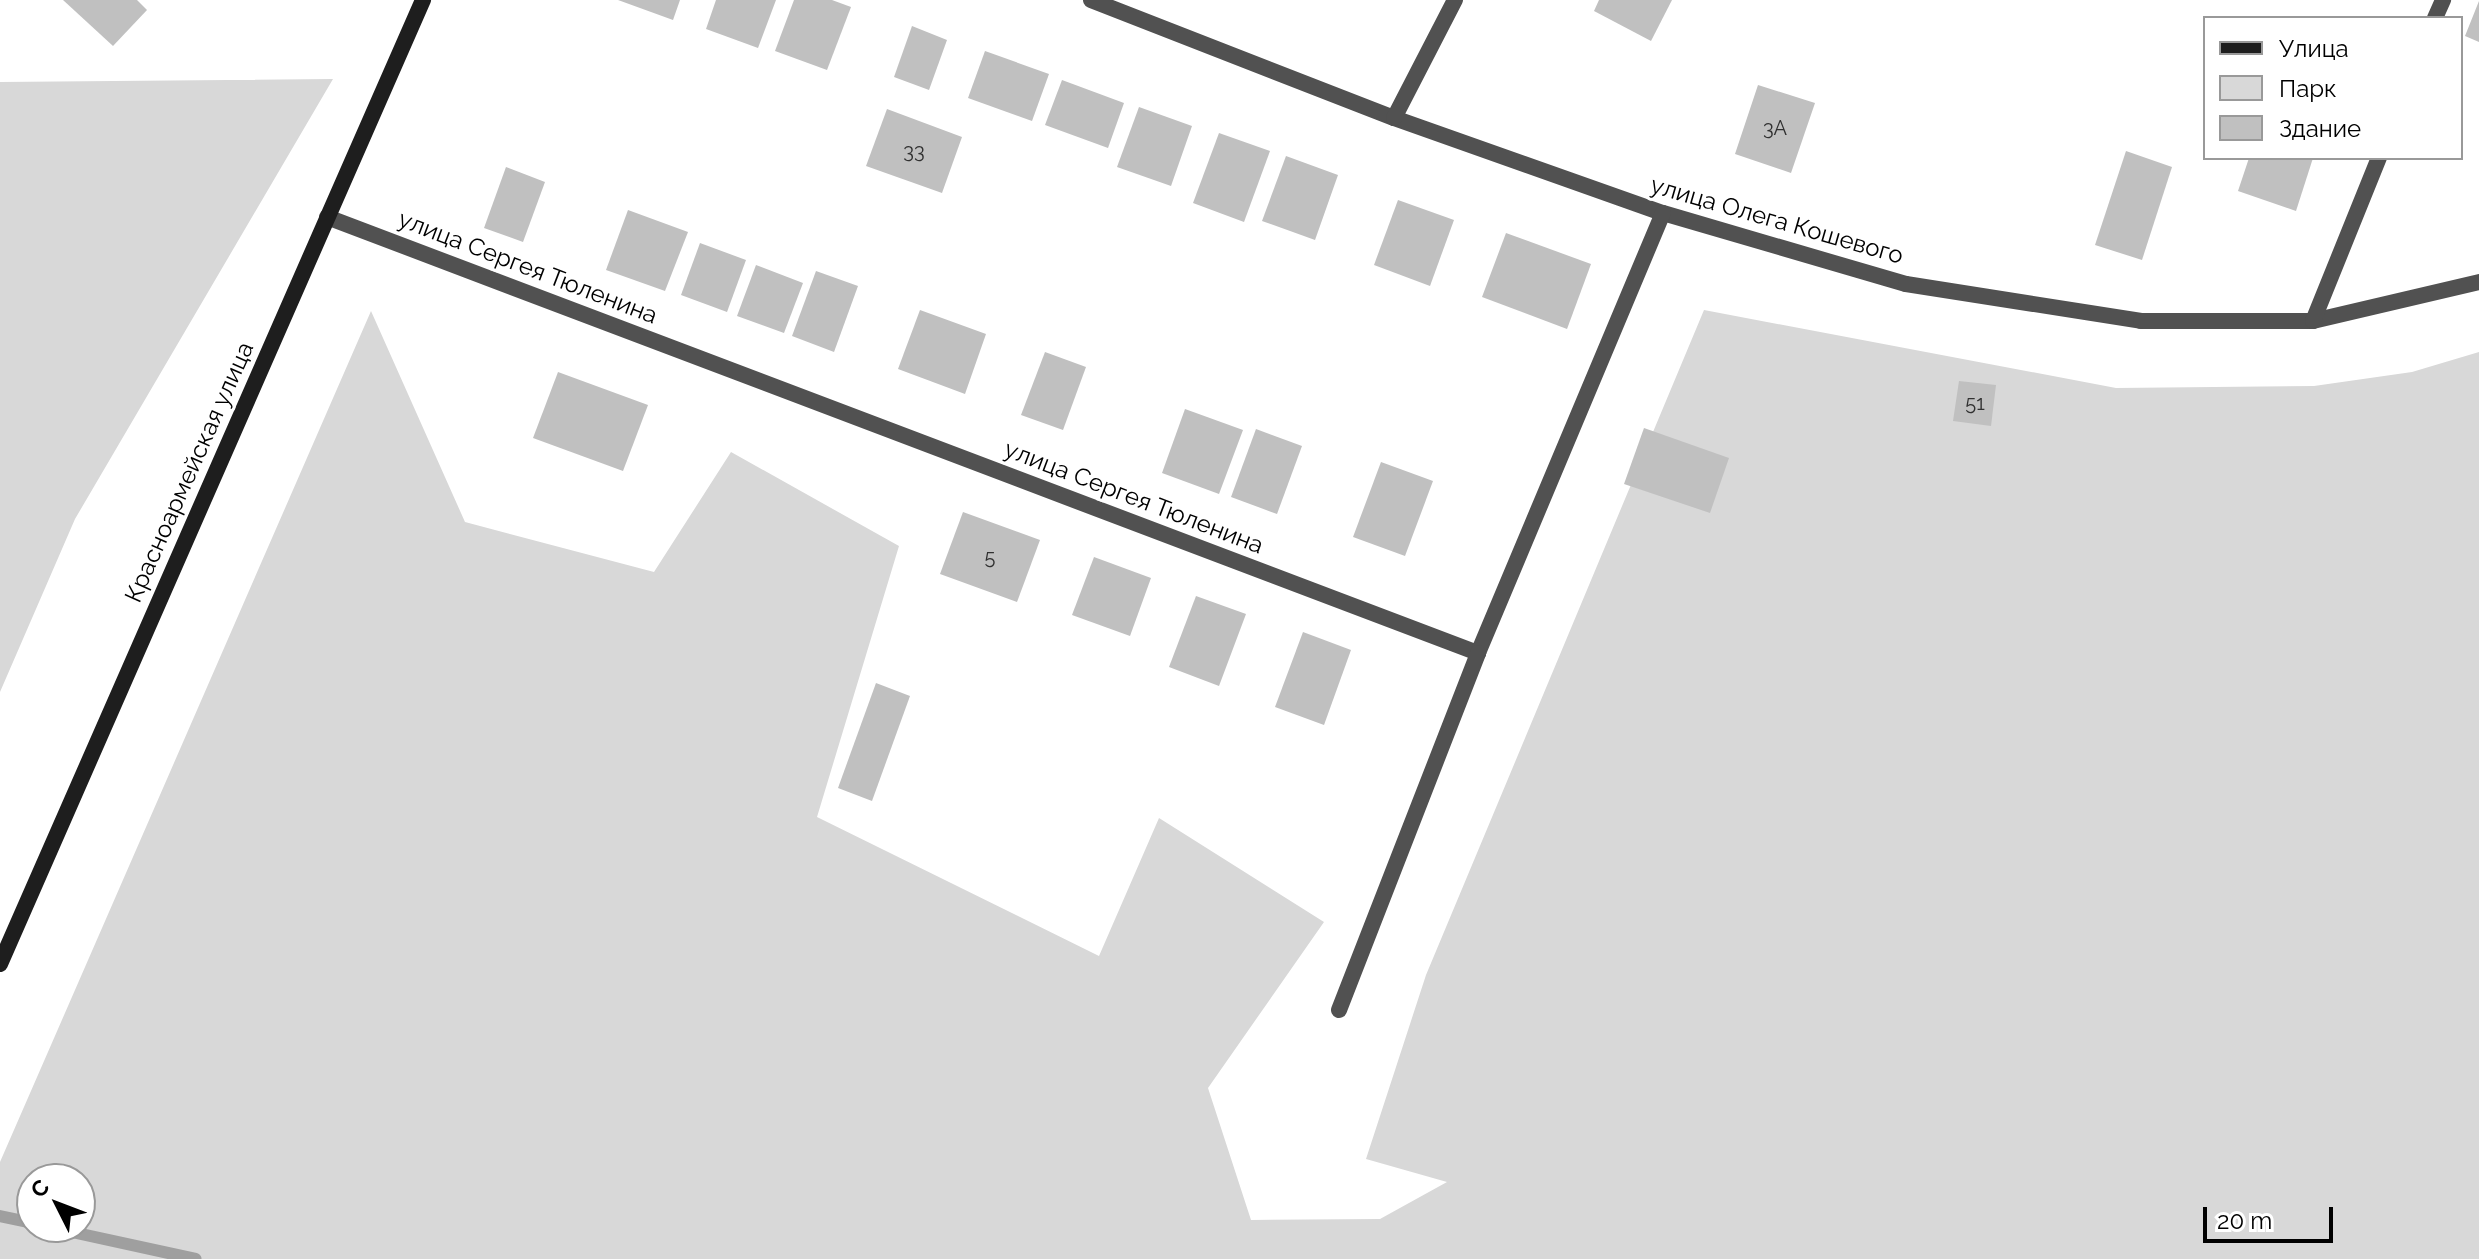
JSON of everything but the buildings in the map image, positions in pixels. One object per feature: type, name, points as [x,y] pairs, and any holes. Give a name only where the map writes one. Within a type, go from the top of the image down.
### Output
[{"type":"street","name":"Красноармейская улица","points":[[0,964],[423,0]]},
{"type":"street","name":"улица Олега Кошевого","points":[[1091,0],[1394,118],[1663,213],[1906,284],[2141,321],[2313,321],[2479,282]]},
{"type":"street","points":[[1394,118],[1455,0]]},
{"type":"street","points":[[2313,321],[2378,160]]},
{"type":"street","points":[[1339,1010],[1478,653],[1663,213]]},
{"type":"street","name":"улица Сергея Тюленина","points":[[327,217],[1478,653]]},
{"type":"green space","points":[[333,79],[75,519],[0,692],[0,82]]},
{"type":"green space","points":[[1704,310],[2116,388],[2314,386],[2412,372],[2479,352],[2479,1259],[0,1259],[0,1162],[371,311],[465,522],[654,572],[731,452],[899,546],[817,817],[1099,956],[1159,818],[1324,922],[1208,1088],[1251,1220],[1380,1219],[1447,1182],[1366,1159],[1426,975]]},
{"type":"waterway","points":[[0,1216],[16,1220]]},
{"type":"waterway","points":[[96,1237],[196,1259]]}]
